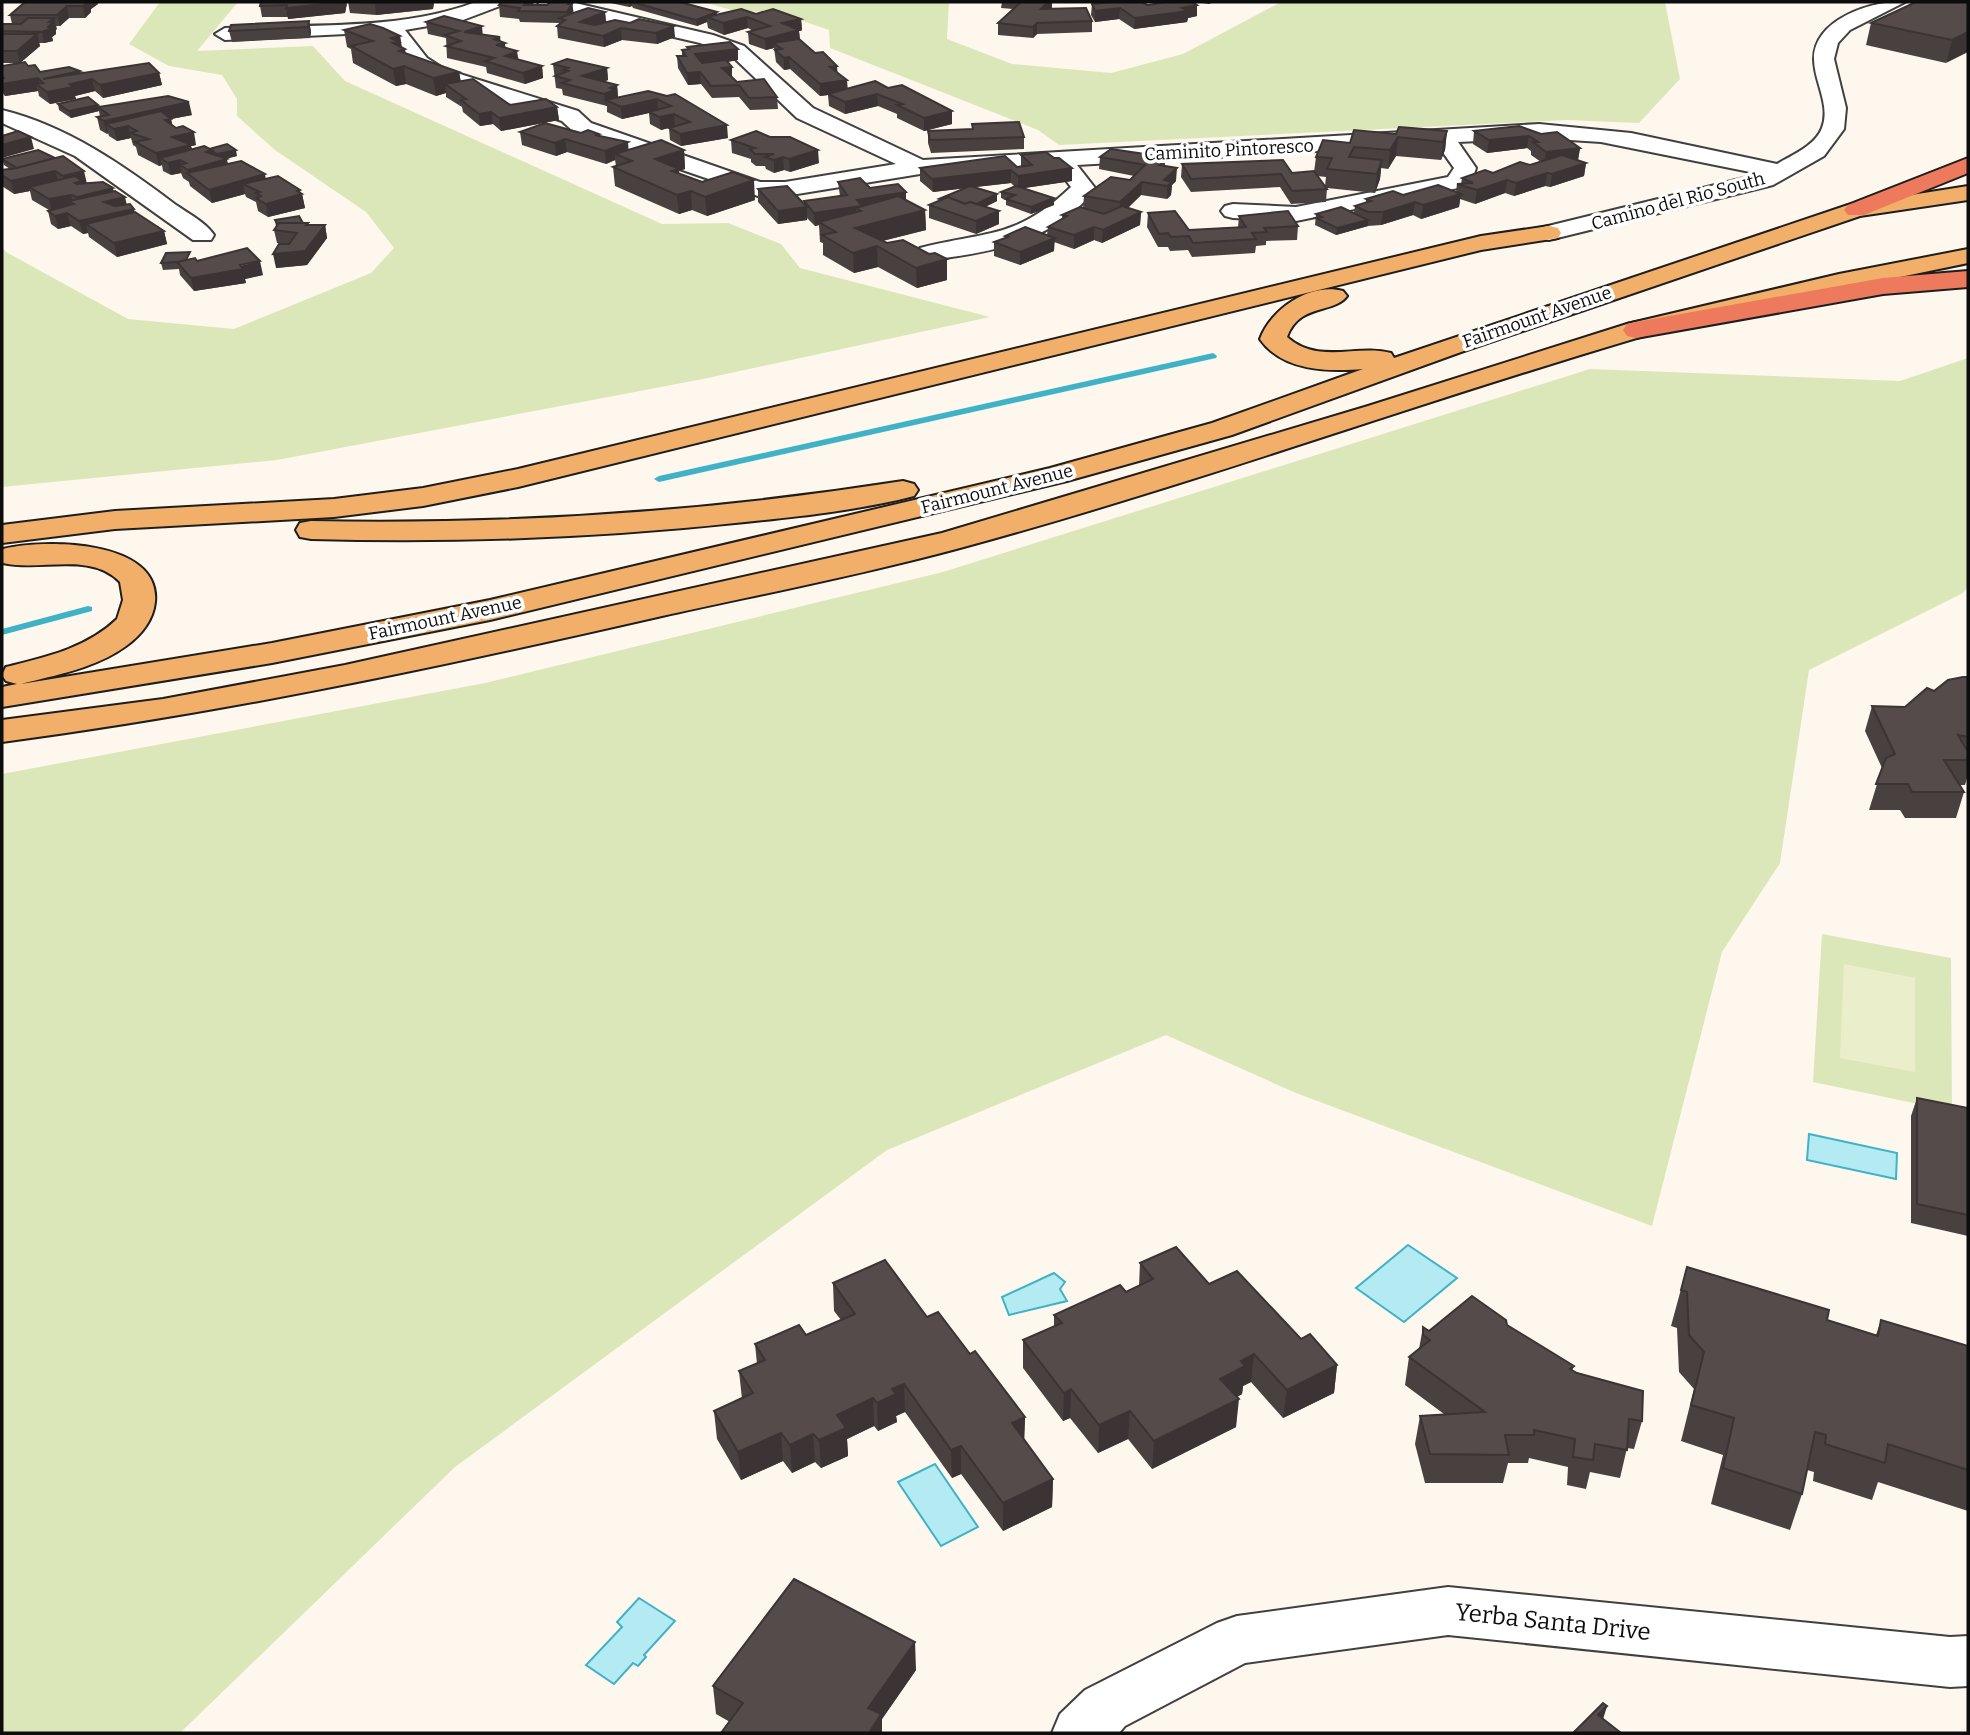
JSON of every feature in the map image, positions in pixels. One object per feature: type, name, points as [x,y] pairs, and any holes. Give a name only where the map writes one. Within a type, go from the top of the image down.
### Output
[{"type":"highway","points":[[1856,210],[1968,165]]},
{"type":"highway","points":[[1636,330],[1883,286],[1968,279]]},
{"type":"main road","name":"Fairmount Avenue","points":[[2,697],[272,653],[490,610],[1030,481],[1222,429],[1452,346],[1856,210],[1968,193]]},
{"type":"main road","points":[[1452,346],[1391,358],[1333,362],[1305,359],[1284,351],[1273,339],[1277,325],[1293,311],[1318,300],[1498,253],[1549,233]]},
{"type":"main road","points":[[2,534],[115,520],[334,508],[423,497],[491,483],[1481,243],[1549,233]]},
{"type":"main road","name":"Fairmount Avenue","points":[[2,731],[163,709],[523,638],[950,541],[1378,412],[1636,330],[1839,282],[1968,256]]},
{"type":"main road","points":[[50,529],[183,528],[417,533],[642,523],[881,494],[1222,429]]},
{"type":"main road","points":[[2,558],[64,554],[101,557],[126,570],[139,588],[139,610],[127,629],[100,646],[61,663],[2,679]]},
{"type":"main road","points":[[2,745],[163,709]]},
{"type":"street","points":[[225,34],[391,26],[456,16],[492,2]]},
{"type":"street","name":"Caminito Pintoresco","points":[[547,2],[706,39],[737,50],[805,113],[920,167],[1575,132],[1680,147],[1782,173]]},
{"type":"street","name":"Camino del Rio South","points":[[1549,233],[1765,180],[1782,173],[1816,151],[1833,129],[1835,108],[1824,59],[1828,41],[1843,26],[1895,2]]},
{"type":"street","points":[[391,26],[420,62],[437,73],[570,116],[583,128],[740,185],[758,189],[785,189],[920,167]]},
{"type":"street","points":[[2,117],[26,124],[86,150],[202,235]]},
{"type":"street","points":[[1233,211],[1296,214],[1455,182],[1464,175],[1465,168],[1443,137]]},
{"type":"street","points":[[929,253],[984,247],[1037,227],[1062,210],[1083,188],[1061,159]]},
{"type":"street","name":"Yerba Santa Drive","points":[[1081,1733],[1105,1709],[1237,1640],[1448,1611],[1950,1662],[1968,1661]]},
{"type":"green space","points":[[160,2],[238,2],[197,51],[313,46],[345,81],[662,224],[728,223],[781,244],[800,268],[990,317],[703,379],[277,460],[2,487],[2,247],[6,252],[128,319],[234,329],[371,273],[394,248],[366,212],[275,150],[237,116],[237,99],[222,75],[169,66],[129,44]]},
{"type":"green space","points":[[703,2],[949,2],[947,39],[1012,64],[1111,73],[1183,54],[1281,2],[1665,2],[1680,79],[1639,123],[1567,120],[1059,145],[1038,130],[830,48],[829,30],[776,12],[735,11]]},
{"type":"green space","points":[[1968,358],[1968,586],[1963,593],[1809,670],[1780,863],[1722,952],[1652,1226],[1296,1093],[1166,1035],[887,1150],[455,1467],[180,1733],[2,1733],[2,774],[485,683],[943,572],[1590,369],[1900,381]]},
{"type":"green space","points":[[1822,934],[1951,958],[1952,1111],[1813,1082]]},
{"type":"green space","points":[[1844,964],[1915,978],[1915,1072],[1840,1058]]},
{"type":"water","points":[[1809,1134],[1897,1153],[1896,1179],[1807,1160]]},
{"type":"water","points":[[1408,1245],[1457,1278],[1404,1322],[1356,1288]]},
{"type":"water","points":[[1054,1273],[1065,1282],[1060,1289],[1067,1301],[1009,1315],[1002,1297]]},
{"type":"water","points":[[935,1464],[978,1527],[941,1546],[898,1482]]},
{"type":"water","points":[[639,1598],[675,1621],[644,1655],[646,1657],[638,1666],[633,1663],[614,1684],[586,1665],[622,1627],[617,1622]]},
{"type":"building","points":[[25,2],[88,2],[83,6],[67,6],[57,15],[10,15]]},
{"type":"building","points":[[261,2],[343,2],[286,8],[287,5],[260,6]]},
{"type":"building","points":[[502,2],[527,2],[524,5],[547,5],[550,2],[572,4],[567,12],[518,11],[520,8],[499,5]]},
{"type":"building","points":[[632,2],[680,2],[717,12],[696,20]]},
{"type":"building","points":[[1021,2],[1048,2],[1041,9],[1086,8],[1092,21],[1037,23],[1033,27],[998,23]]},
{"type":"building","points":[[1140,2],[1148,5],[1192,2],[1197,5],[1182,8],[1188,11],[1135,18],[1120,8],[1095,11],[1092,4]]},
{"type":"building","points":[[1916,2],[1968,2],[1968,32],[1952,40],[1871,23]]},
{"type":"building","points":[[588,8],[605,12],[580,22],[595,25],[615,20],[630,23],[639,19],[674,26],[656,33],[621,28],[603,36],[557,26],[565,20],[559,18]]},
{"type":"building","points":[[741,9],[756,14],[773,9],[801,19],[782,23],[799,30],[765,39],[748,32],[770,26],[747,17],[723,23],[707,17]]},
{"type":"building","points":[[444,16],[482,26],[464,32],[500,37],[494,39],[505,43],[496,45],[517,51],[505,56],[542,66],[523,73],[485,61],[494,58],[446,46],[461,41],[445,35],[459,31],[426,22]]},
{"type":"building","points":[[28,18],[54,18],[49,22],[53,22],[48,27],[50,29],[42,32],[2,31],[2,24],[21,24]]},
{"type":"building","points":[[309,21],[308,27],[229,31],[231,25]]},
{"type":"building","points":[[370,24],[400,36],[391,38],[399,42],[393,43],[405,49],[399,51],[459,72],[433,78],[404,66],[393,69],[351,46],[373,41],[344,30]]},
{"type":"building","points":[[2,34],[37,34],[17,51],[2,51]]},
{"type":"building","points":[[799,39],[815,53],[823,52],[837,66],[830,67],[847,80],[820,84],[789,57],[784,58],[775,50],[782,49],[773,43]]},
{"type":"building","points":[[730,42],[738,49],[695,54],[702,63],[726,60],[732,67],[722,68],[737,82],[764,79],[777,97],[749,98],[739,85],[711,86],[700,72],[687,73],[677,56],[686,56],[682,50],[689,49],[687,47]]},
{"type":"building","points":[[567,59],[607,68],[582,76],[617,85],[610,88],[615,90],[604,94],[562,83],[570,80],[555,76],[568,71],[563,70],[568,68],[553,64]]},
{"type":"building","points":[[25,62],[28,66],[35,65],[40,72],[69,67],[80,71],[43,79],[149,63],[159,73],[100,85],[92,79],[70,84],[73,87],[47,92],[36,84],[43,83],[38,78],[2,84],[2,66]]},
{"type":"building","points":[[473,79],[510,105],[546,99],[557,107],[499,118],[491,112],[479,114],[461,100],[466,99],[445,84]]},
{"type":"building","points":[[875,81],[888,88],[902,85],[952,111],[924,118],[897,105],[903,104],[877,94],[845,102],[828,94]]},
{"type":"building","points":[[648,91],[667,96],[675,94],[727,125],[680,134],[669,128],[690,122],[674,114],[659,117],[649,112],[671,106],[657,99],[621,107],[606,100]]},
{"type":"building","points":[[168,96],[189,102],[104,121],[97,117],[109,115],[98,107]]},
{"type":"building","points":[[88,97],[98,105],[69,111],[58,104]]},
{"type":"building","points":[[161,111],[171,119],[165,120],[176,128],[183,126],[194,132],[172,137],[191,145],[156,153],[135,142],[149,139],[130,133],[137,131],[128,126],[114,129],[106,124]]},
{"type":"building","points":[[1019,122],[1024,137],[930,140],[928,131],[973,129],[972,124]]},
{"type":"building","points":[[545,123],[581,133],[588,130],[599,134],[595,135],[628,142],[605,151],[565,139],[555,143],[520,132]]},
{"type":"building","points":[[1519,126],[1541,134],[1557,132],[1580,148],[1546,152],[1529,136],[1489,140],[1474,131]]},
{"type":"building","points":[[1399,127],[1447,131],[1443,142],[1398,137],[1390,150],[1354,147],[1349,157],[1382,160],[1377,174],[1327,169],[1332,158],[1316,157],[1323,140],[1350,143],[1354,130],[1396,134]]},
{"type":"building","points":[[18,131],[31,137],[2,145],[2,136]]},
{"type":"building","points":[[756,131],[770,137],[790,137],[818,150],[789,159],[783,157],[774,160],[765,157],[774,154],[755,154],[750,149],[755,148],[731,140]]},
{"type":"building","points":[[661,140],[684,150],[655,159],[679,169],[672,171],[702,182],[733,172],[754,180],[705,197],[691,191],[677,195],[613,167],[632,161],[615,154]]},
{"type":"building","points":[[227,144],[236,150],[217,154],[209,149]]},
{"type":"building","points":[[204,146],[212,150],[206,152],[227,159],[188,170],[180,165],[186,163],[180,160],[168,163],[160,158]]},
{"type":"building","points":[[1111,149],[1158,156],[1154,159],[1165,161],[1159,165],[1177,168],[1164,180],[1172,182],[1167,186],[1142,182],[1120,202],[1084,196],[1111,177],[1130,180],[1145,165],[1100,157]]},
{"type":"building","points":[[38,150],[55,158],[17,168],[2,159]]},
{"type":"building","points":[[1046,152],[1072,168],[1018,176],[1011,170],[932,179],[920,168],[1005,156],[1017,167],[1032,165],[1021,155]]},
{"type":"building","points":[[1562,155],[1586,163],[1516,183],[1507,180],[1477,190],[1457,184],[1473,183],[1462,178],[1485,170],[1493,173],[1520,162],[1530,165]]},
{"type":"building","points":[[63,156],[84,171],[63,176],[55,171],[11,181],[2,175],[2,170]]},
{"type":"building","points":[[1283,160],[1292,173],[1314,171],[1327,189],[1292,191],[1281,174],[1191,179],[1182,164]]},
{"type":"building","points":[[241,161],[265,174],[209,190],[187,173]]},
{"type":"building","points":[[75,176],[82,181],[75,183],[77,184],[103,182],[113,188],[78,197],[71,195],[49,199],[29,187]]},
{"type":"building","points":[[278,176],[302,194],[266,204],[256,198],[261,196],[256,193],[260,192],[243,184]]},
{"type":"building","points":[[860,178],[870,188],[898,184],[906,192],[857,200],[862,206],[814,213],[804,201],[847,195],[838,182]]},
{"type":"building","points":[[1438,185],[1461,194],[1423,205],[1415,202],[1383,212],[1368,212],[1355,206],[1371,201],[1366,199],[1393,191],[1403,195]]},
{"type":"building","points":[[787,186],[807,207],[778,211],[758,189]]},
{"type":"building","points":[[970,186],[997,194],[977,204],[965,204],[948,197],[939,199]]},
{"type":"building","points":[[1016,186],[1054,198],[1031,207],[1006,199],[1015,195],[1001,192]]},
{"type":"building","points":[[115,191],[125,197],[104,202],[115,206],[130,204],[134,209],[79,221],[67,213],[55,216],[48,211],[74,204],[69,201]]},
{"type":"building","points":[[898,196],[925,210],[855,228],[887,243],[903,240],[929,254],[935,253],[947,259],[916,268],[877,246],[853,253],[822,235],[836,232],[819,222],[861,211],[856,208]]},
{"type":"building","points":[[948,197],[965,204],[970,202],[999,211],[976,221],[929,205]]},
{"type":"building","points":[[1122,206],[1141,212],[1103,230],[1094,227],[1074,235],[1048,227],[1067,216],[1062,215],[1080,207],[1104,214]]},
{"type":"building","points":[[1341,207],[1368,220],[1337,228],[1316,218],[1322,217],[1316,214]]},
{"type":"building","points":[[1175,211],[1189,230],[1246,227],[1239,216],[1288,211],[1298,226],[1264,228],[1267,232],[1252,233],[1256,239],[1193,243],[1189,236],[1171,237],[1168,233],[1159,234],[1148,213]]},
{"type":"building","points":[[135,212],[164,231],[114,243],[86,224]]},
{"type":"building","points":[[299,216],[303,223],[278,225],[275,220]]},
{"type":"building","points":[[279,223],[325,225],[305,251],[273,254],[279,244],[289,244],[297,233],[274,230]]},
{"type":"building","points":[[1025,227],[1055,238],[1020,252],[994,242],[1008,237],[1005,236]]},
{"type":"building","points":[[247,248],[260,261],[240,265],[243,269],[191,278],[177,262],[195,258],[197,261]]},
{"type":"building","points":[[190,252],[186,260],[161,263],[166,253]]},
{"type":"building","points":[[1968,677],[1968,737],[1958,735],[1968,752],[1968,760],[1944,760],[1964,792],[1912,792],[1908,784],[1876,784],[1886,758],[1895,754],[1872,706],[1905,707],[1927,688],[1934,691],[1948,680]]},
{"type":"building","points":[[1917,1098],[1968,1108],[1968,1215],[1917,1204]]},
{"type":"building","points":[[1176,1247],[1209,1284],[1237,1271],[1301,1339],[1310,1334],[1337,1365],[1287,1390],[1254,1354],[1241,1361],[1245,1366],[1220,1379],[1239,1399],[1154,1441],[1130,1411],[1099,1425],[1071,1389],[1064,1393],[1023,1340],[1062,1323],[1054,1315],[1120,1285],[1126,1292],[1153,1279],[1140,1263]]},
{"type":"building","points":[[885,1260],[927,1317],[938,1312],[970,1354],[975,1351],[1025,1417],[1012,1423],[1053,1479],[1003,1503],[961,1446],[951,1450],[904,1384],[892,1389],[896,1394],[877,1403],[873,1398],[837,1415],[846,1428],[819,1440],[813,1434],[790,1445],[781,1433],[738,1452],[714,1411],[753,1393],[739,1371],[765,1360],[755,1344],[799,1325],[806,1335],[855,1314],[833,1283]]},
{"type":"building","points":[[1687,1267],[1829,1310],[1827,1320],[1878,1336],[1881,1320],[1968,1346],[1968,1470],[1888,1444],[1885,1463],[1825,1444],[1826,1435],[1815,1432],[1802,1494],[1723,1468],[1734,1418],[1691,1405],[1704,1352],[1689,1335],[1687,1292],[1681,1290]]},
{"type":"building","points":[[1472,1296],[1506,1320],[1507,1325],[1574,1366],[1570,1369],[1577,1373],[1643,1391],[1642,1421],[1629,1419],[1627,1450],[1595,1444],[1593,1460],[1573,1457],[1575,1439],[1534,1430],[1534,1435],[1505,1435],[1509,1455],[1430,1454],[1420,1416],[1485,1412],[1409,1357],[1430,1340],[1423,1335],[1423,1327],[1429,1331]]},
{"type":"building","points":[[794,1579],[915,1642],[868,1708],[881,1714],[869,1733],[721,1733],[743,1703],[713,1686]]},
{"type":"building","points":[[1603,1703],[1607,1706],[1598,1715],[1621,1733],[1573,1733]]},
{"type":"waterway","points":[[659,479],[1213,356]]},
{"type":"waterway","points":[[2,632],[88,609]]}]
